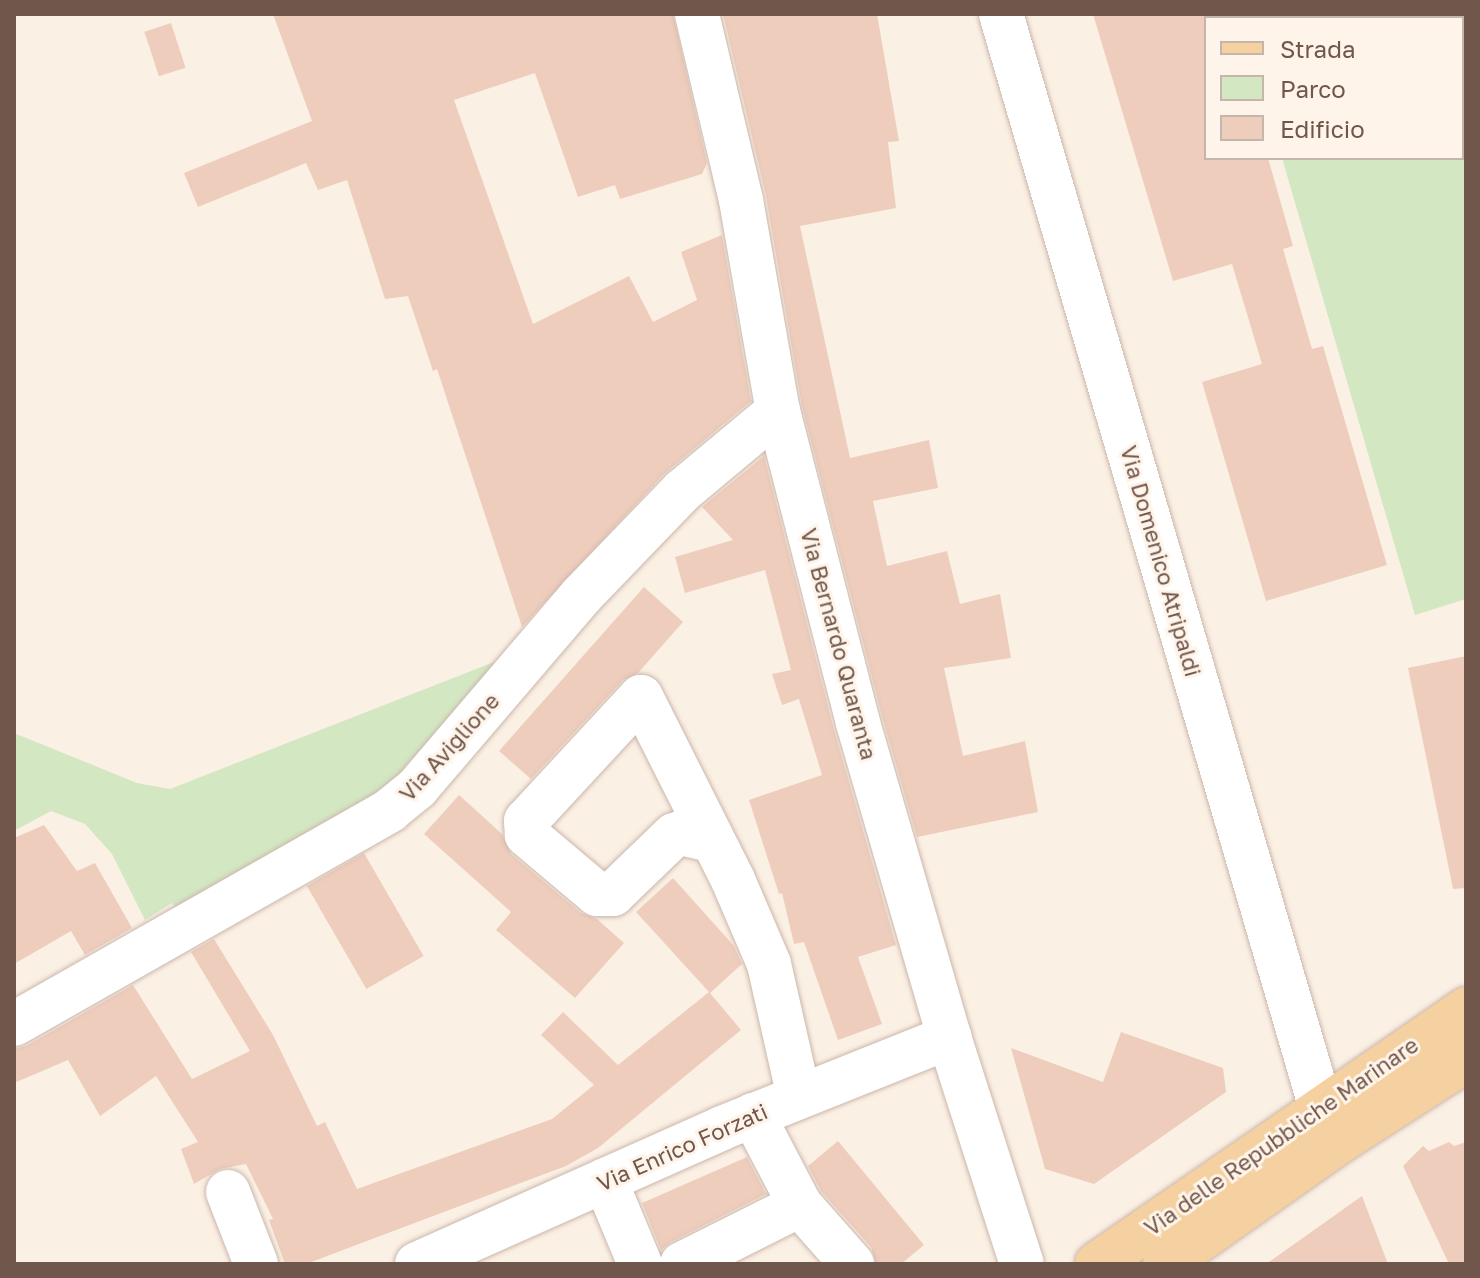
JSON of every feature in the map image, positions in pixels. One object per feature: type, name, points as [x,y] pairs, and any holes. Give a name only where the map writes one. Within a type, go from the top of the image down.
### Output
[{"type":"main road","name":"Via delle Repubbliche Marinare","points":[[1165,1264],[1466,1009]]},
{"type":"main road","name":"Via delle Repubbliche Marinare","points":[[1097,1264],[1331,1124],[1466,1060]]},
{"type":"street","name":"Via Bernardo Quaranta","points":[[697,14],[741,200],[778,411],[858,723],[949,1037],[1022,1264]]},
{"type":"street","name":"Via Domenico Atripaldi","points":[[1001,14],[1331,1124]]},
{"type":"street","name":"Via Aviglione","points":[[14,1024],[390,810],[417,788],[581,596],[672,501],[778,411]]},
{"type":"street","points":[[711,840],[681,833],[674,835],[613,894],[597,894],[527,835],[526,821],[641,697],[733,880],[769,964],[799,1097]]},
{"type":"street","name":"Via Enrico Forzati","points":[[417,1264],[504,1248],[605,1180],[753,1115],[949,1037]]},
{"type":"street","points":[[753,1115],[800,1205],[852,1264]]},
{"type":"street","points":[[605,1180],[640,1264]]},
{"type":"street","points":[[228,1192],[256,1264]]},
{"type":"street","points":[[682,1264],[800,1205]]},
{"type":"green space","points":[[1466,14],[1466,599],[1415,615],[1283,160],[1464,160],[1464,16],[1242,16]]},
{"type":"green space","points":[[527,649],[416,771],[182,914],[172,903],[145,920],[112,854],[85,824],[51,811],[14,831],[14,733],[137,783],[170,789]]},
{"type":"building","points":[[273,14],[673,14],[707,163],[702,174],[620,199],[615,185],[578,197],[535,73],[454,100],[533,324],[629,276],[653,322],[697,300],[681,252],[722,235],[751,401],[664,474],[522,627],[437,369],[433,371],[408,296],[385,299],[347,180],[318,190],[306,163],[198,207],[184,173],[312,121]]},
{"type":"building","points":[[723,14],[877,14],[899,141],[888,142],[896,208],[800,226],[850,458],[929,440],[938,488],[873,501],[887,566],[947,551],[960,604],[1000,594],[1011,658],[944,668],[963,756],[1025,741],[1038,812],[917,837],[882,716],[802,406],[766,196]]},
{"type":"building","points":[[1093,14],[1206,14],[1204,160],[1269,160],[1293,246],[1283,249],[1312,349],[1323,346],[1387,565],[1266,601],[1202,382],[1262,364],[1232,264],[1173,281]]},
{"type":"building","points":[[171,23],[186,68],[159,76],[144,32]]},
{"type":"building","points":[[764,456],[834,730],[896,945],[858,957],[882,1024],[838,1040],[804,942],[794,944],[782,893],[779,894],[749,800],[822,775],[799,699],[782,705],[772,674],[791,670],[765,570],[685,593],[675,557],[733,540],[702,507]]},
{"type":"building","points":[[644,587],[683,622],[638,673],[623,680],[531,779],[499,751]]},
{"type":"building","points":[[1466,656],[1466,888],[1453,889],[1408,668]]},
{"type":"building","points":[[459,795],[502,834],[511,854],[581,913],[597,919],[624,943],[575,998],[496,930],[511,912],[424,834]]},
{"type":"building","points":[[44,825],[77,871],[95,863],[132,928],[85,955],[71,931],[14,964],[14,838]]},
{"type":"building","points":[[364,853],[424,956],[366,989],[307,886]]},
{"type":"building","points":[[673,878],[734,946],[742,964],[710,993],[741,1030],[598,1148],[566,1166],[306,1264],[285,1264],[269,1220],[273,1219],[246,1164],[220,1169],[194,1184],[181,1149],[198,1142],[156,1076],[100,1116],[68,1060],[14,1083],[14,1049],[26,1046],[133,985],[192,1079],[250,1051],[191,952],[214,939],[273,1035],[317,1126],[325,1122],[357,1189],[552,1119],[594,1085],[541,1035],[563,1012],[618,1065],[709,992],[636,912]]},
{"type":"building","points":[[1121,1032],[1223,1068],[1226,1092],[1094,1184],[1045,1169],[1011,1048],[1103,1082]]},
{"type":"building","points":[[838,1141],[924,1245],[901,1264],[876,1264],[871,1247],[821,1191],[808,1166]]},
{"type":"building","points":[[1449,1142],[1454,1146],[1466,1142],[1466,1264],[1449,1264],[1403,1166],[1423,1146],[1429,1151]]},
{"type":"building","points":[[747,1157],[766,1194],[661,1250],[642,1203]]},
{"type":"building","points":[[1362,1196],[1388,1264],[1266,1264]]}]
